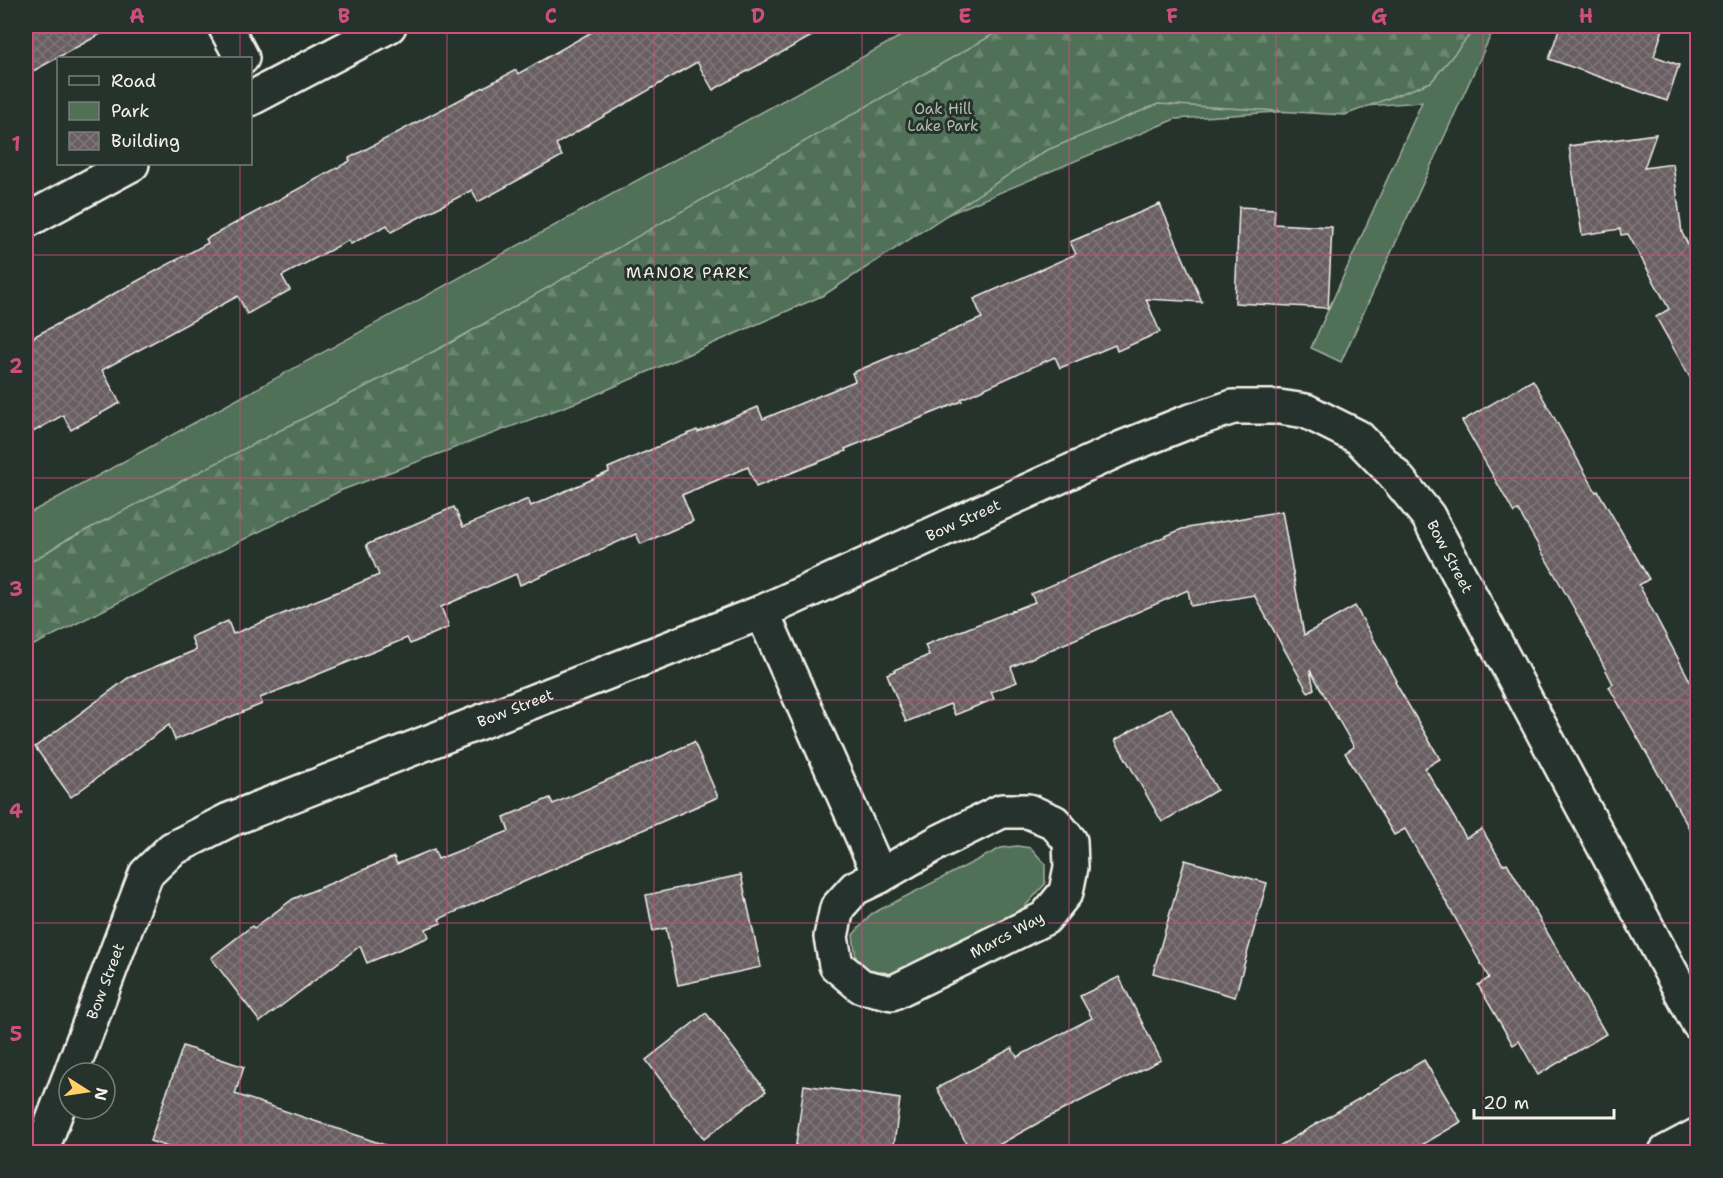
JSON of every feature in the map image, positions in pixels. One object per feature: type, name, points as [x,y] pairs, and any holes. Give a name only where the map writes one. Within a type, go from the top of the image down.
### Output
[{"type":"street","points":[[225,26],[242,57]]},
{"type":"street","points":[[254,89],[389,26]]},
{"type":"street","points":[[26,221],[130,165]]},
{"type":"street","name":"Bow Street","points":[[76,1061],[146,874],[172,849],[229,820],[762,612],[1122,448],[1233,407],[1279,407],[1306,411],[1358,437],[1393,473],[1428,516],[1698,1023]]},
{"type":"street","points":[[762,612],[880,876]]},
{"type":"street","name":"Marcs Way","points":[[1002,811],[1028,811],[1054,822],[1070,842],[1071,867],[1066,891],[1046,918],[892,993],[861,986],[836,965],[831,937],[837,908],[855,888],[880,876],[939,842],[1002,811]]},
{"type":"street","points":[[41,1152],[57,1110]]},
{"type":"street","points":[[1666,1152],[1698,1135]]},
{"type":"green space","name":"Oak Hill Lake Park","points":[[919,26],[1495,26],[1341,362],[1311,348],[1422,102],[1175,119],[899,235],[26,620],[26,515]]},
{"type":"green space","name":"Oak Hill Lake Park","points":[[1008,26],[1477,26],[1431,82],[1345,115],[1158,104],[1045,151],[824,295],[588,398],[342,490],[26,649],[26,565],[63,542],[450,343]]},
{"type":"green space","points":[[1017,846],[1031,848],[1045,864],[1045,884],[1021,911],[905,970],[879,979],[857,966],[853,935],[871,914],[1001,848]]},
{"type":"building","points":[[26,26],[115,26],[57,57],[26,75]]},
{"type":"building","points":[[602,26],[830,26],[713,90],[697,62],[556,144],[562,156],[478,202],[472,190],[391,232],[387,225],[351,244],[349,240],[282,276],[290,290],[247,314],[238,296],[102,370],[120,403],[71,430],[63,415],[26,436],[26,341],[208,243],[206,239],[350,161],[349,158],[516,70],[518,74]]},
{"type":"building","points":[[1560,26],[1664,26],[1654,56],[1679,65],[1667,101],[1549,59]]},
{"type":"building","points":[[1656,134],[1644,168],[1673,164],[1682,233],[1698,263],[1698,392],[1656,317],[1669,309],[1628,234],[1621,235],[1620,229],[1582,235],[1569,146]]},
{"type":"building","points":[[1160,204],[1202,302],[1146,299],[1160,332],[1117,351],[1115,345],[1060,368],[1055,357],[961,399],[962,401],[756,487],[748,467],[682,495],[693,521],[641,544],[636,534],[520,585],[516,574],[441,607],[449,627],[410,644],[407,638],[260,698],[262,704],[175,740],[169,725],[71,797],[35,747],[128,678],[196,650],[191,637],[228,621],[233,634],[379,575],[366,545],[454,507],[463,527],[528,499],[531,506],[609,472],[608,468],[697,430],[698,432],[758,407],[763,419],[855,381],[852,373],[982,318],[974,299],[1076,254],[1070,242]]},
{"type":"building","points":[[1239,207],[1275,209],[1274,224],[1332,227],[1328,308],[1235,303]]},
{"type":"building","points":[[1533,380],[1596,492],[1598,491],[1649,579],[1639,585],[1698,696],[1698,844],[1609,687],[1613,684],[1575,610],[1518,510],[1514,513],[1462,421]]},
{"type":"building","points":[[1282,511],[1304,635],[1355,606],[1397,681],[1395,682],[1440,759],[1425,768],[1466,838],[1482,829],[1503,865],[1507,863],[1606,1034],[1538,1075],[1519,1041],[1513,1045],[1478,985],[1489,978],[1405,829],[1394,835],[1345,753],[1354,747],[1310,670],[1314,689],[1308,692],[1254,595],[1191,606],[1188,590],[1011,667],[1017,682],[991,692],[994,699],[955,715],[950,704],[906,722],[887,674],[929,655],[925,645],[1035,602],[1031,594],[1182,529]]},
{"type":"building","points":[[1171,708],[1217,790],[1162,822],[1115,740]]},
{"type":"building","points":[[694,742],[718,797],[439,919],[441,923],[426,929],[429,937],[367,963],[360,946],[260,1022],[211,958],[252,926],[254,928],[293,899],[394,857],[397,864],[434,849],[438,859],[509,831],[504,817],[550,798],[553,804]]},
{"type":"building","points":[[1185,860],[1267,883],[1235,997],[1153,973]]},
{"type":"building","points":[[741,875],[761,967],[678,985],[666,928],[653,931],[646,895]]},
{"type":"building","points":[[1119,977],[1161,1060],[986,1152],[971,1152],[937,1088],[1012,1048],[1017,1057],[1092,1018],[1080,996]]},
{"type":"building","points":[[706,1013],[766,1091],[704,1139],[646,1060]]},
{"type":"building","points":[[183,1046],[244,1067],[235,1094],[388,1146],[387,1152],[183,1152],[150,1141]]},
{"type":"building","points":[[1424,1060],[1461,1122],[1410,1152],[1269,1152]]},
{"type":"building","points":[[804,1085],[900,1099],[893,1152],[795,1152]]},
{"type":"district","name":"MANOR PARK","points":[[688,272]]}]
